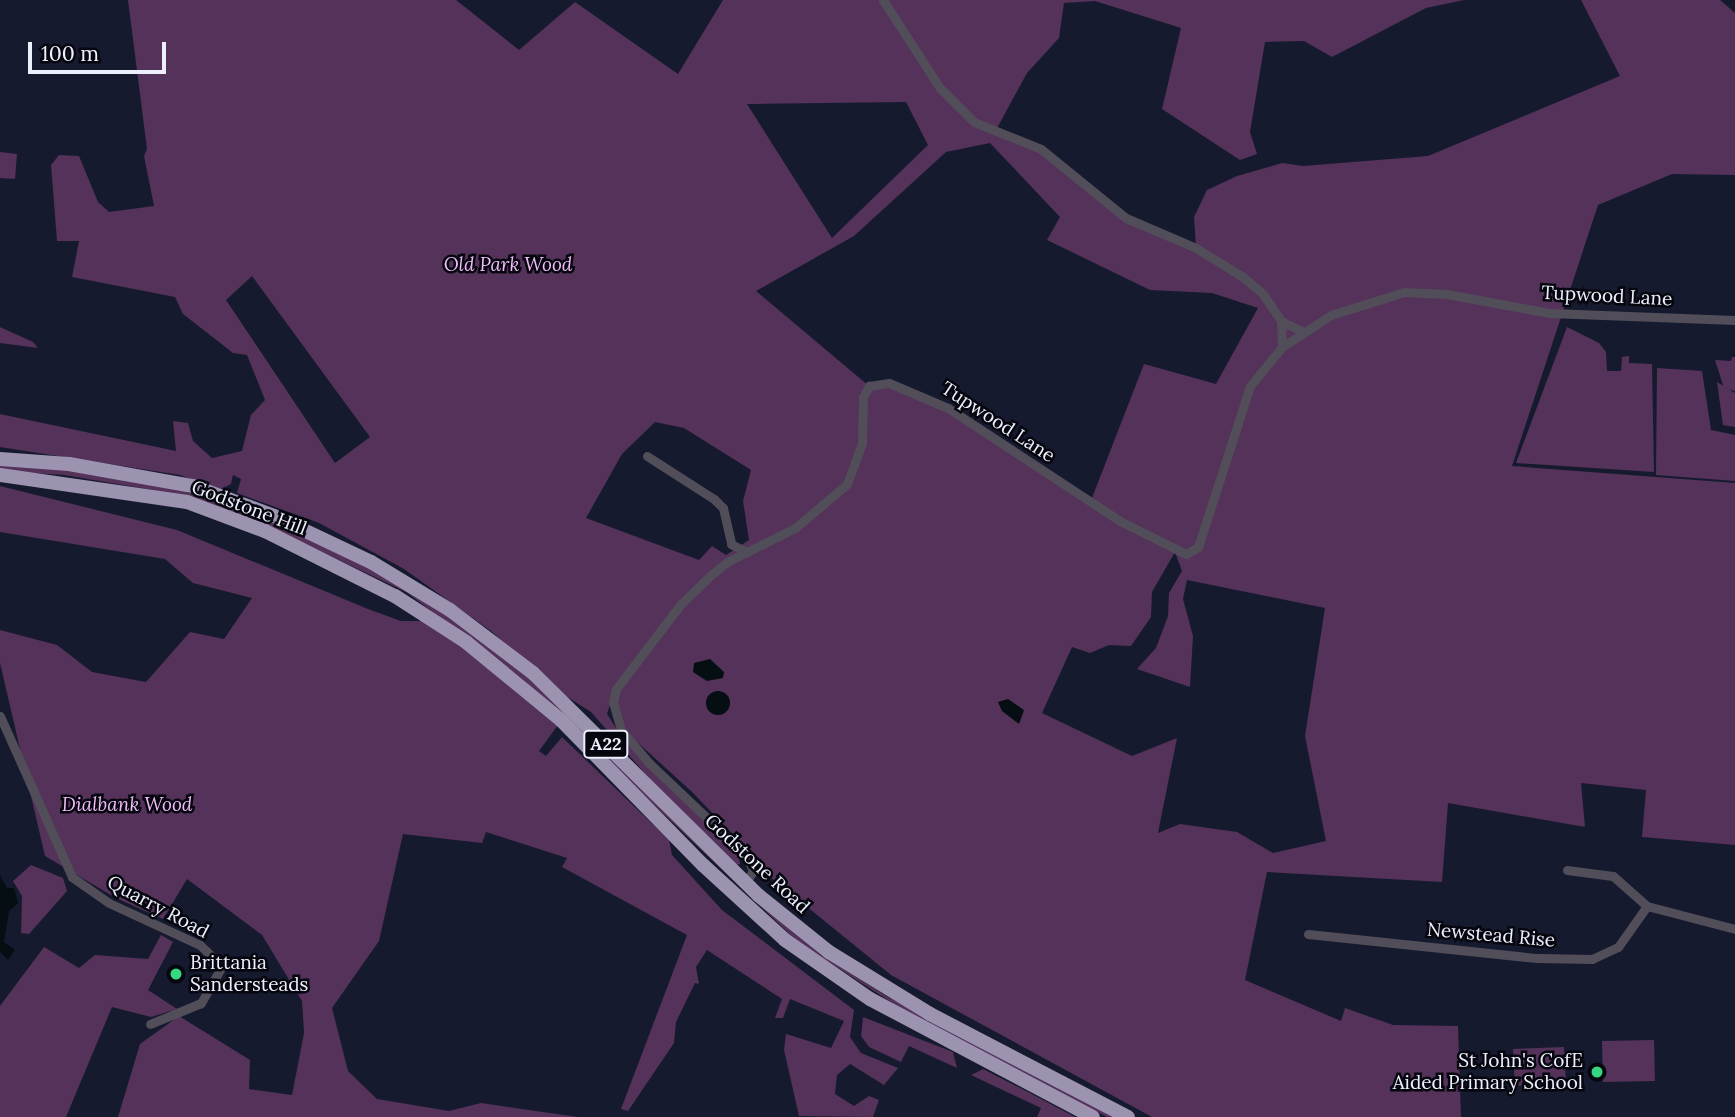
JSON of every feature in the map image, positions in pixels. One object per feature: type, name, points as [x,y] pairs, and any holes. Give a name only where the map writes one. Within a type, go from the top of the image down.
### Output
[{"type":"highway","name":"Godstone Hill","points":[[0,460],[69,464],[193,485],[274,516],[403,581]]},
{"type":"highway","name":"Godstone Hill","points":[[0,475],[187,502],[265,531],[351,571],[427,616]]},
{"type":"highway","name":"Godstone Road","points":[[403,581],[533,674],[745,883],[794,926],[864,976],[1128,1117]]},
{"type":"highway","name":"Godstone Road","points":[[427,616],[466,642],[561,720],[703,865],[785,940],[901,1017],[1093,1117]]},
{"type":"street","points":[[883,0],[940,88],[974,122],[1041,149],[1126,218],[1196,248],[1243,277],[1263,294],[1281,321],[1283,347]]},
{"type":"street","name":"Tupwood Lane","points":[[745,883],[753,872],[746,855],[649,763],[621,730],[613,702],[616,689],[680,605],[727,562],[795,528],[847,484],[862,443],[863,397],[869,386],[889,383],[948,408],[1119,521],[1175,551],[1194,552],[1250,386],[1283,347],[1304,332],[1362,302],[1404,292],[1447,294],[1550,313],[1735,320]]},
{"type":"street","points":[[1281,321],[1304,332]]},
{"type":"street","points":[[647,456],[715,499],[723,508],[731,544],[747,552]]},
{"type":"street","name":"Quarry Road","points":[[0,716],[72,877],[109,904],[200,945],[222,966],[201,1003],[150,1024]]},
{"type":"street","points":[[1567,870],[1613,876],[1647,906],[1735,929]]},
{"type":"street","name":"Newstead Rise","points":[[1308,934],[1538,958],[1592,958],[1618,947],[1647,906]]},
{"type":"green space","name":"Old Park Wood","points":[[128,0],[456,0],[519,50],[575,2],[678,74],[723,0],[1464,0],[1426,8],[1332,57],[1304,41],[1265,42],[1250,132],[1257,154],[1240,160],[1162,109],[1181,28],[1095,1],[1064,3],[1059,38],[1027,73],[996,130],[1041,149],[1126,218],[1196,247],[1194,217],[1207,190],[1237,176],[1282,163],[1303,166],[1428,156],[1620,76],[1581,0],[1720,0],[1735,13],[1735,175],[1672,174],[1598,205],[1512,466],[1735,483],[1735,845],[1642,837],[1646,790],[1581,783],[1585,827],[1448,803],[1442,882],[1267,872],[1245,980],[1341,1021],[1345,1008],[1393,1025],[1458,1026],[1461,1117],[1152,1117],[891,975],[763,871],[758,860],[691,791],[625,731],[616,704],[620,691],[647,656],[637,657],[617,682],[607,714],[621,736],[738,852],[740,864],[734,866],[671,803],[591,712],[558,691],[491,631],[404,569],[319,523],[237,493],[241,479],[233,475],[231,484],[219,490],[180,475],[0,447],[0,414],[176,451],[173,421],[188,423],[193,441],[212,458],[242,451],[251,415],[265,400],[247,355],[233,353],[183,314],[175,297],[72,277],[79,241],[57,241],[51,165],[59,155],[79,156],[98,202],[109,212],[154,206],[144,156],[147,149]],"holes":[[[906,102],[928,145],[832,238],[747,104]],[[990,143],[1060,217],[1047,240],[1150,290],[1212,293],[1258,308],[1216,384],[1144,364],[1090,503],[948,408],[889,383],[869,386],[756,291],[854,236],[946,152]],[[252,276],[370,437],[335,463],[226,300]],[[655,422],[684,428],[751,470],[743,501],[749,540],[726,555],[712,546],[699,560],[586,518],[622,454]],[[1175,552],[1182,571],[1169,593],[1168,616],[1156,648],[1137,669],[1190,687],[1193,636],[1183,599],[1187,580],[1325,608],[1305,736],[1326,841],[1273,853],[1237,832],[1180,824],[1158,833],[1177,738],[1132,756],[1042,713],[1072,647],[1090,653],[1109,645],[1131,646],[1151,617],[1152,592]]]},
{"type":"green space","points":[[0,152],[17,154],[15,179],[0,178]]},
{"type":"green space","points":[[0,327],[33,342],[38,348],[0,343]]},
{"type":"green space","points":[[1567,327],[1599,343],[1606,352],[1607,371],[1621,371],[1622,357],[1629,356],[1629,363],[1652,364],[1654,472],[1516,463]]},
{"type":"green space","points":[[1732,357],[1735,357],[1735,391],[1724,388],[1715,360],[1731,361]]},
{"type":"green space","points":[[1657,368],[1702,371],[1711,430],[1735,435],[1735,481],[1656,475]]},
{"type":"green space","points":[[1717,382],[1735,393],[1735,427],[1723,425]]},
{"type":"green space","points":[[0,464],[88,472],[181,490],[291,530],[365,565],[448,615],[516,666],[768,911],[821,955],[888,997],[1117,1117],[1107,1117],[930,1027],[799,943],[521,678],[406,592],[266,525],[159,491],[64,475],[0,471]]},
{"type":"green space","name":"Dialbank Wood","points":[[0,486],[177,530],[368,609],[401,621],[422,621],[459,643],[558,725],[539,751],[546,756],[562,737],[669,840],[672,855],[722,910],[854,1010],[850,1037],[861,1053],[898,1068],[884,1085],[850,1064],[837,1075],[835,1094],[854,1106],[869,1096],[879,1100],[873,1117],[799,1116],[784,1050],[786,1034],[831,1048],[844,1021],[790,999],[783,1018],[775,1018],[782,999],[707,950],[696,967],[699,984],[695,983],[676,1022],[674,1043],[628,1111],[621,1109],[687,935],[562,867],[567,858],[486,832],[482,843],[403,834],[379,941],[332,1008],[348,1071],[377,1099],[449,1111],[481,1103],[578,1117],[118,1117],[140,1044],[179,1016],[250,1060],[249,1089],[292,1095],[304,1033],[302,1001],[262,935],[187,879],[163,919],[116,898],[45,856],[0,663],[0,630],[57,645],[92,672],[146,682],[190,632],[224,639],[252,598],[193,583],[165,559],[0,532]]},
{"type":"green space","points":[[31,865],[63,878],[67,891],[29,934],[21,933],[22,896],[13,881]]},
{"type":"green space","points":[[161,935],[173,942],[148,990],[177,1009],[151,1017],[112,1007],[66,1117],[0,1117],[0,1006],[44,947],[79,968],[95,955],[148,959]]},
{"type":"green space","points":[[863,1017],[953,1052],[957,1068],[909,1046],[901,1062],[869,1047],[861,1036]]},
{"type":"green space","points":[[1654,1040],[1655,1081],[1603,1082],[1602,1041]]},
{"type":"green space","points":[[1564,1047],[1566,1083],[1515,1086],[1513,1049]]},
{"type":"green space","points":[[983,1069],[1075,1117],[1037,1117],[1041,1108],[971,1075]]},
{"type":"shaded area","points":[[710,659],[724,672],[723,678],[707,681],[693,672],[694,663]]},
{"type":"shaded area","points":[[718,691],[729,698],[730,703],[723,714],[718,715],[707,708],[706,703],[713,692]]},
{"type":"shaded area","points":[[1008,699],[1024,710],[1019,724],[1002,711],[998,702]]},
{"type":"shaded area","points":[[0,875],[7,888],[14,888],[18,903],[9,911],[4,942],[15,950],[8,960],[0,952]]},
{"type":"place","name":"Brittania Sandersteads","points":[[176,974]]},
{"type":"place","name":"St John's CofE Aided Primary School","points":[[1597,1072]]}]
